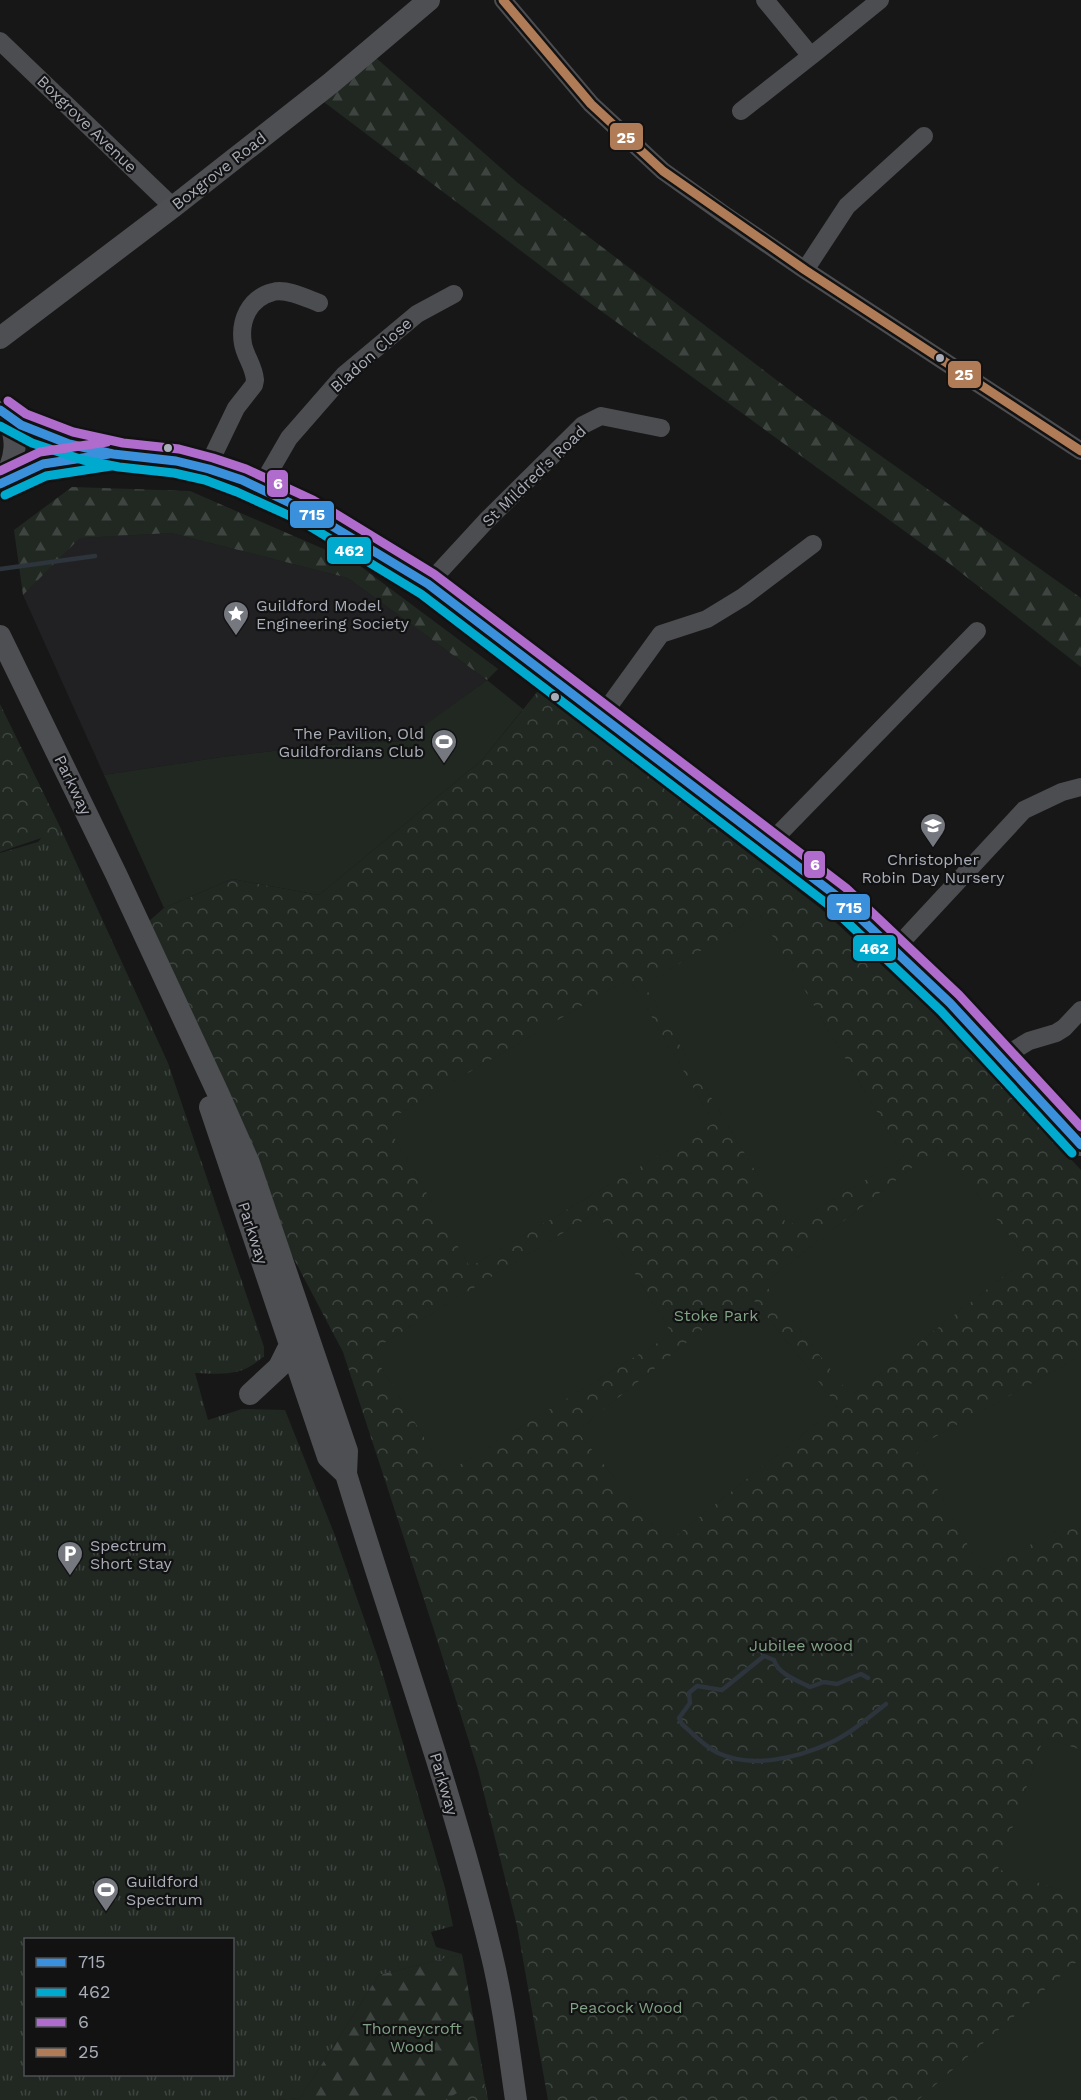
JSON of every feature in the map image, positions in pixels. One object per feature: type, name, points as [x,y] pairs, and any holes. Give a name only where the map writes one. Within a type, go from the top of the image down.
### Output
[{"type":"main road","name":"Boxgrove Road","points":[[1,340],[350,68],[429,0]]},
{"type":"main road","points":[[4,414],[49,436],[111,454],[175,461],[207,468],[260,488],[363,542],[428,584],[838,897],[950,1003],[1081,1145]]},
{"type":"main road","points":[[1,483],[11,469],[15,452],[14,435],[4,414]]},
{"type":"main road","points":[[1,483],[43,464],[78,457],[111,454]]},
{"type":"main road","name":"Parkway","points":[[2,639],[116,874],[167,987],[219,1093],[249,1163],[347,1451],[345,1474],[437,1758],[479,1903],[497,1979],[516,2100]]},
{"type":"main road","name":"Parkway","points":[[167,987],[328,1457],[345,1474]]},
{"type":"main road","points":[[250,1394],[273,1375],[290,1345]]},
{"type":"street","points":[[503,0],[577,88],[617,130],[663,171],[806,270],[1081,451]]},
{"type":"street","points":[[765,0],[811,56]]},
{"type":"street","points":[[741,111],[880,0]]},
{"type":"street","name":"Boxgrove Avenue","points":[[0,41],[173,207]]},
{"type":"street","points":[[806,270],[847,206],[924,136]]},
{"type":"street","points":[[207,468],[236,408],[254,385],[255,374],[243,344],[243,317],[255,301],[274,291],[297,295],[319,303]]},
{"type":"street","name":"Bladon Close","points":[[260,488],[289,438],[344,375],[417,314],[454,294]]},
{"type":"street","name":"St Mildred's Road","points":[[428,584],[486,521],[584,425],[601,416],[661,428]]},
{"type":"street","points":[[601,717],[660,634],[707,619],[743,597],[813,544]]},
{"type":"street","points":[[768,845],[977,631]]},
{"type":"street","points":[[894,950],[1024,810],[1062,792],[1081,787]]},
{"type":"street","points":[[1001,1058],[1029,1041],[1056,1033],[1081,1010]]},
{"type":"shaded area","name":"Guildford Model Engineering Society","points":[[171,533],[348,578],[487,680],[404,741],[326,745],[222,757],[104,775],[23,595],[80,538]]},
{"type":"green space","points":[[375,57],[518,183],[812,407],[1081,598],[1081,667],[950,564],[586,300],[320,99]]},
{"type":"green space","points":[[72,487],[190,491],[356,563],[498,669],[487,680],[348,578],[171,533],[80,538],[23,595],[14,530]]},
{"type":"green space","points":[[487,680],[523,709],[482,760],[319,895],[232,879],[164,908],[104,775],[222,757],[326,745],[403,741]]},
{"type":"green space","name":"Stoke Park","points":[[538,691],[820,908],[930,1010],[1081,1170],[1081,2100],[548,2100],[517,1926],[478,1770],[343,1352],[275,1223],[148,922],[164,908],[232,879],[319,895],[482,760]]},
{"type":"green space","points":[[0,704],[62,831],[0,852]]},
{"type":"green space","points":[[55,821],[64,836],[168,1063],[264,1347],[264,1356],[248,1368],[224,1374],[195,1373],[208,1420],[242,1409],[285,1410],[334,1533],[379,1661],[445,1888],[453,1926],[431,1932],[436,1947],[462,1954],[379,1975],[300,2098],[276,2100],[0,2100],[0,853],[38,842]]},
{"type":"green space","points":[[760,915],[904,1157],[788,1226],[644,985]]},
{"type":"green space","points":[[629,978],[714,1123],[470,1267],[385,1122]]},
{"type":"green space","points":[[940,1146],[1027,1258],[851,1396],[764,1283]]},
{"type":"green space","points":[[597,1212],[672,1334],[446,1473],[371,1351]]},
{"type":"green space","points":[[748,1293],[838,1406],[667,1543],[577,1431]]},
{"type":"green space","points":[[1081,1356],[1081,1517],[982,1571],[915,1448]]},
{"type":"green space","points":[[1044,1737],[1081,1750],[1081,1897],[998,1869]]},
{"type":"green space","name":"Thorneycroft Wood","points":[[462,1954],[488,2100],[276,2100],[300,2098],[379,1975]]},
{"type":"green space","points":[[1081,1958],[1081,2100],[918,2100]]},
{"type":"green space","points":[[483,2078],[488,2100],[445,2100]]},
{"type":"waterway","points":[[0,569],[95,556]]},
{"type":"waterway","points":[[868,1678],[861,1674],[837,1684],[824,1682],[810,1687],[789,1676],[776,1665],[774,1660],[764,1656],[722,1690],[697,1686],[689,1693],[690,1703],[679,1718],[682,1724],[699,1740],[718,1753],[731,1758],[760,1761],[789,1757],[830,1743],[852,1730],[886,1704]]},
{"type":"transit line","name":"25","points":[[503,0],[591,104],[663,171],[805,270],[1081,451]]},
{"type":"transit line","name":"6","points":[[8,401],[26,414],[73,432],[123,443],[179,449],[246,469],[313,500],[434,574],[846,888],[959,995],[1081,1127]]},
{"type":"transit line","name":"715","points":[[0,410],[21,425],[69,444],[113,454],[176,461],[242,480],[307,511],[428,584],[838,897],[950,1003],[1081,1145]]},
{"type":"transit line","name":"462","points":[[0,426],[32,443],[83,460],[119,467],[174,473],[205,480],[237,492],[301,521],[421,594],[830,906],[941,1011],[1072,1153]]},
{"type":"transit line","name":"6","points":[[0,471],[40,452],[107,442]]},
{"type":"transit line","name":"715","points":[[0,484],[43,464],[109,454]]},
{"type":"transit line","name":"462","points":[[5,495],[46,476],[111,466]]},
{"type":"place","name":"Guildford Model Engineering Society","points":[[236,637]]},
{"type":"place","name":"The Pavilion, Old Guildfordians Club","points":[[444,765]]},
{"type":"place","name":"Christopher Robin Day Nursery","points":[[933,849]]},
{"type":"place","name":"Spectrum Short Stay","points":[[70,1577]]},
{"type":"place","name":"Guildford Spectrum","points":[[106,1913]]},
{"type":"park label","name":"Jubilee wood","points":[[801,1645]]},
{"type":"park label","name":"Peacock Wood","points":[[626,2007]]}]
